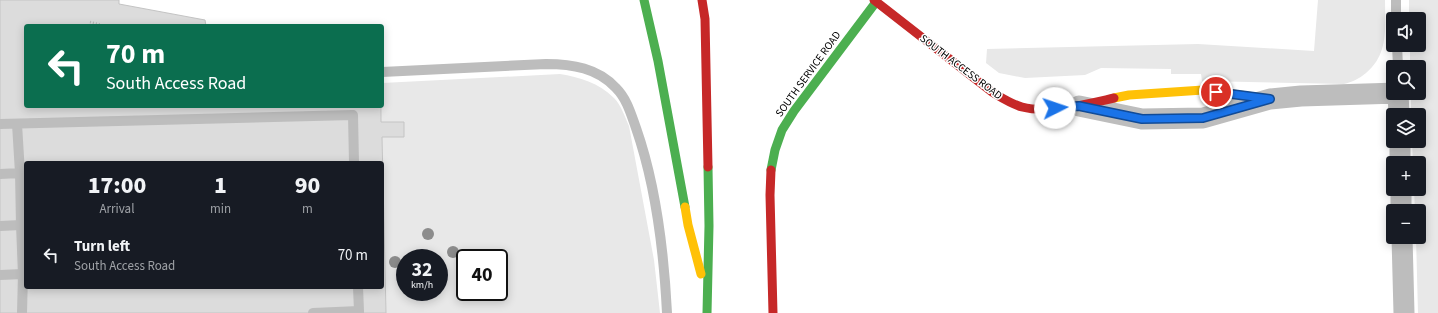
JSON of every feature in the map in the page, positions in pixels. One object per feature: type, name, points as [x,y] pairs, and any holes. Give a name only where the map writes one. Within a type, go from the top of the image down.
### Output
[{"type":"street","points":[[644,0],[658,60],[688,225],[707,295]]},
{"type":"street","points":[[702,0],[705,34],[709,226],[707,313]]},
{"type":"street","name":"SOUTH ACCESS ROAD","points":[[875,1],[992,92],[1007,101],[1023,107],[1043,108],[1079,106],[1142,119],[1203,118],[1270,99],[1301,96],[1386,93]]},
{"type":"street","name":"SOUTH SERVICE ROAD","points":[[773,313],[770,195],[771,172],[775,150],[782,130],[794,111],[875,1]]},
{"type":"street","points":[[1402,244],[1404,313]]},
{"type":"lane","points":[[1396,0],[1396,12]]},
{"type":"lane","points":[[384,72],[565,64],[594,72],[608,80],[623,96],[629,108],[643,148],[656,209],[665,274],[667,313]]},
{"type":"lane","points":[[0,124],[353,115],[354,161]]},
{"type":"lane","points":[[17,124],[23,173],[24,274],[22,313]]},
{"type":"lane","points":[[0,174],[23,173]]},
{"type":"lane","points":[[0,226],[24,225]]},
{"type":"lane","points":[[0,275],[24,274]]},
{"type":"lane","points":[[313,313],[359,312],[358,289]]},
{"type":"path","points":[[90,22],[98,24]]},
{"type":"shaded area","points":[[1318,0],[1385,0],[1384,40],[1379,57],[1373,66],[1355,80],[1344,84],[1202,81],[1201,74],[1171,74],[1171,69],[1101,68],[1085,75],[1025,78],[999,73],[986,63],[987,49],[1198,44],[1314,51]]},
{"type":"shaded area","points":[[1409,0],[1438,0],[1438,313],[1418,313],[1416,244],[1426,244],[1426,204],[1415,204],[1414,196],[1426,196],[1426,156],[1413,156],[1412,148],[1426,148],[1426,108],[1411,108],[1411,100],[1426,100],[1426,60],[1410,60],[1410,52],[1426,52],[1426,12],[1409,12]]},
{"type":"shaded area","points":[[560,74],[574,77],[602,88],[619,104],[629,126],[654,260],[660,313],[386,313],[384,161],[383,161],[382,137],[404,137],[404,123],[381,122],[381,108],[384,108],[384,83]]},
{"type":"building","points":[[0,0],[119,0],[119,4],[205,20],[206,24],[24,24],[24,108],[381,108],[381,122],[404,122],[404,137],[382,137],[383,161],[24,161],[24,289],[384,289],[384,225],[386,313],[0,313]]},
{"type":"traffic: fast","points":[[644,0],[658,61],[685,207]]},
{"type":"traffic: fast","points":[[771,170],[775,150],[782,130],[794,111],[876,2]]},
{"type":"traffic: fast","points":[[707,313],[709,226],[708,167]]},
{"type":"traffic: slow","points":[[1114,98],[1129,95],[1203,90],[1270,99]]},
{"type":"traffic: slow","points":[[685,207],[688,225],[701,274]]},
{"type":"traffic: jam","points":[[702,0],[705,19],[708,167]]},
{"type":"traffic: jam","points":[[874,0],[992,92],[1014,104],[1033,109],[1056,109],[1114,98]]},
{"type":"traffic: jam","points":[[771,170],[770,195],[773,313]]},
{"type":"route","points":[[1055,108],[1079,106],[1142,119],[1203,118],[1270,99],[1216,92]]}]
